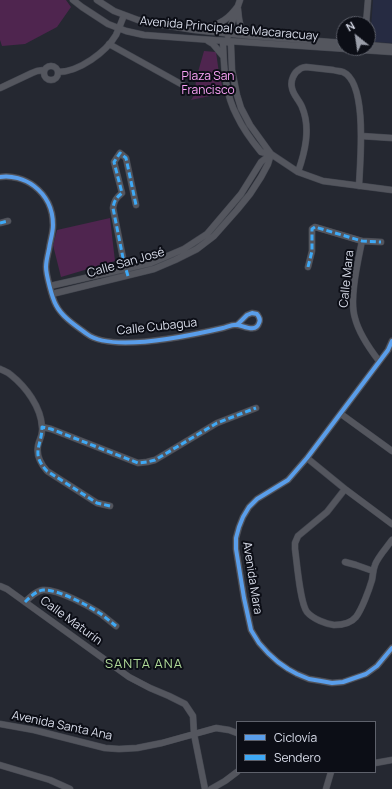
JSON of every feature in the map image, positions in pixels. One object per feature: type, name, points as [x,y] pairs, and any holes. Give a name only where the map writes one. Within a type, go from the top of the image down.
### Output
[{"type":"street","name":"Avenida Principal de Macaracuay","points":[[74,0],[108,24],[126,31],[144,35],[392,52]]},
{"type":"street","name":"Avenida Principal de Macaracuay","points":[[97,0],[114,11],[150,23],[251,36],[336,42]]},
{"type":"street","points":[[367,16],[368,0]]},
{"type":"street","points":[[203,30],[217,25],[227,19],[239,3]]},
{"type":"street","points":[[239,3],[230,28],[228,41],[231,45],[237,96],[241,108],[250,125],[271,154],[298,172],[323,181],[392,190]]},
{"type":"street","points":[[239,3],[241,28],[245,33],[251,36]]},
{"type":"street","points":[[58,72],[64,72],[86,64],[100,53],[116,35],[124,15]]},
{"type":"street","points":[[207,40],[213,44],[223,56]]},
{"type":"street","points":[[228,41],[223,44],[224,69],[228,93],[236,116],[261,152],[271,154]]},
{"type":"street","points":[[232,54],[239,45],[244,42]]},
{"type":"street","points":[[109,44],[190,89]]},
{"type":"street","points":[[376,46],[392,47]]},
{"type":"street","points":[[0,88],[37,71],[44,70],[47,67],[52,66],[56,68],[58,72]]},
{"type":"street","points":[[298,172],[305,146],[306,122],[302,108],[292,88],[292,80],[296,72],[301,68],[306,67],[342,72],[352,80],[358,99],[361,136],[359,186]]},
{"type":"street","points":[[44,70],[46,79],[51,80],[57,77],[58,72]]},
{"type":"street","points":[[361,136],[392,138]]},
{"type":"street","points":[[127,272],[113,208],[114,202],[122,193],[114,162],[120,152],[126,158],[136,205]]},
{"type":"street","name":"Calle San José","points":[[52,294],[127,272],[184,249],[207,234],[241,194],[261,162],[271,154]]},
{"type":"street","name":"Calle San José","points":[[50,286],[127,272],[154,269],[197,249],[214,236],[247,198],[261,177],[268,164],[271,154]]},
{"type":"street","name":"Calle Cubagua","points":[[0,177],[4,176],[18,178],[30,182],[45,196],[50,205],[53,226],[46,268],[52,294],[62,313],[90,336],[109,342],[124,342],[169,338],[237,325]]},
{"type":"street","points":[[241,194],[247,198]]},
{"type":"street","points":[[0,223],[8,221]]},
{"type":"street","name":"Calle Mara","points":[[308,267],[311,253],[312,229],[315,227],[362,241],[381,242]]},
{"type":"street","name":"Calle Mara","points":[[362,241],[353,295],[354,316],[363,337],[372,353],[379,361]]},
{"type":"street","name":"Avenida Mara","points":[[392,341],[388,350],[307,458],[288,480],[257,499],[249,507],[243,517],[236,538],[237,563],[246,612],[251,630],[264,648],[278,662],[297,674],[309,679],[343,682],[366,674],[377,666],[392,648]]},
{"type":"street","points":[[0,369],[10,374],[26,390],[39,411],[42,436],[39,442],[38,455],[43,466],[97,503],[110,506]]},
{"type":"street","points":[[42,427],[138,463],[155,460],[218,423],[256,408]]},
{"type":"street","points":[[341,414],[392,451]]},
{"type":"street","points":[[307,458],[392,524]]},
{"type":"street","points":[[345,489],[327,512],[298,536],[295,543],[294,550],[301,592],[303,603],[307,612],[315,618],[333,625],[342,625],[356,617],[372,580],[375,563],[392,540]]},
{"type":"street","points":[[346,562],[373,571]]},
{"type":"street","name":"Calle Maturín","points":[[0,586],[7,589],[129,677],[185,704],[193,716],[194,734],[205,789]]},
{"type":"street","points":[[25,602],[36,592],[42,590],[61,593],[101,614],[116,626]]},
{"type":"street","name":"Avenida Santa Ana","points":[[0,724],[34,730],[105,748],[119,749],[137,748],[216,728],[236,733]]},
{"type":"street","points":[[376,763],[392,760]]},
{"type":"street","points":[[0,765],[50,780],[70,789]]},
{"type":"street","points":[[211,789],[236,773]]},
{"type":"street","points":[[326,789],[331,773]]},
{"type":"shaded area","points":[[373,0],[392,0],[392,43],[376,42],[376,16],[372,16]]},
{"type":"green space","points":[[0,0],[66,0],[71,7],[57,27],[25,44],[2,46],[0,40]]},
{"type":"green space","name":"Plaza San Francisco","points":[[204,51],[216,52],[224,93],[191,100],[195,94],[196,79]]},
{"type":"green space","points":[[110,218],[115,261],[61,277],[53,245],[57,230]]},
{"type":"marked path","points":[[128,276],[113,208],[118,196],[122,193],[114,162],[120,153],[126,158],[136,205]]},
{"type":"marked path","points":[[0,223],[8,221]]},
{"type":"marked path","points":[[308,267],[312,251],[312,229],[315,227],[362,241],[381,242]]},
{"type":"marked path","points":[[110,506],[97,503],[47,471],[42,465],[38,454],[42,427],[51,429],[138,463],[155,460],[217,423],[256,408]]},
{"type":"marked path","points":[[25,602],[33,594],[43,590],[57,592],[89,607],[116,626]]},
{"type":"cycle path","points":[[0,177],[13,177],[26,181],[39,190],[46,198],[53,219],[53,231],[46,267],[54,302],[70,321],[87,334],[99,339],[115,342],[153,341],[193,335],[234,325],[255,328],[260,322],[260,318],[257,314],[252,313],[247,315],[237,325]]},
{"type":"cycle path","points":[[392,341],[388,350],[307,458],[288,480],[257,499],[249,507],[243,517],[236,538],[236,549],[251,630],[259,643],[278,662],[297,674],[309,679],[332,683],[343,682],[366,674],[377,666],[392,648]]},
{"type":"district","name":"SANTA ANA","points":[[144,664]]}]
